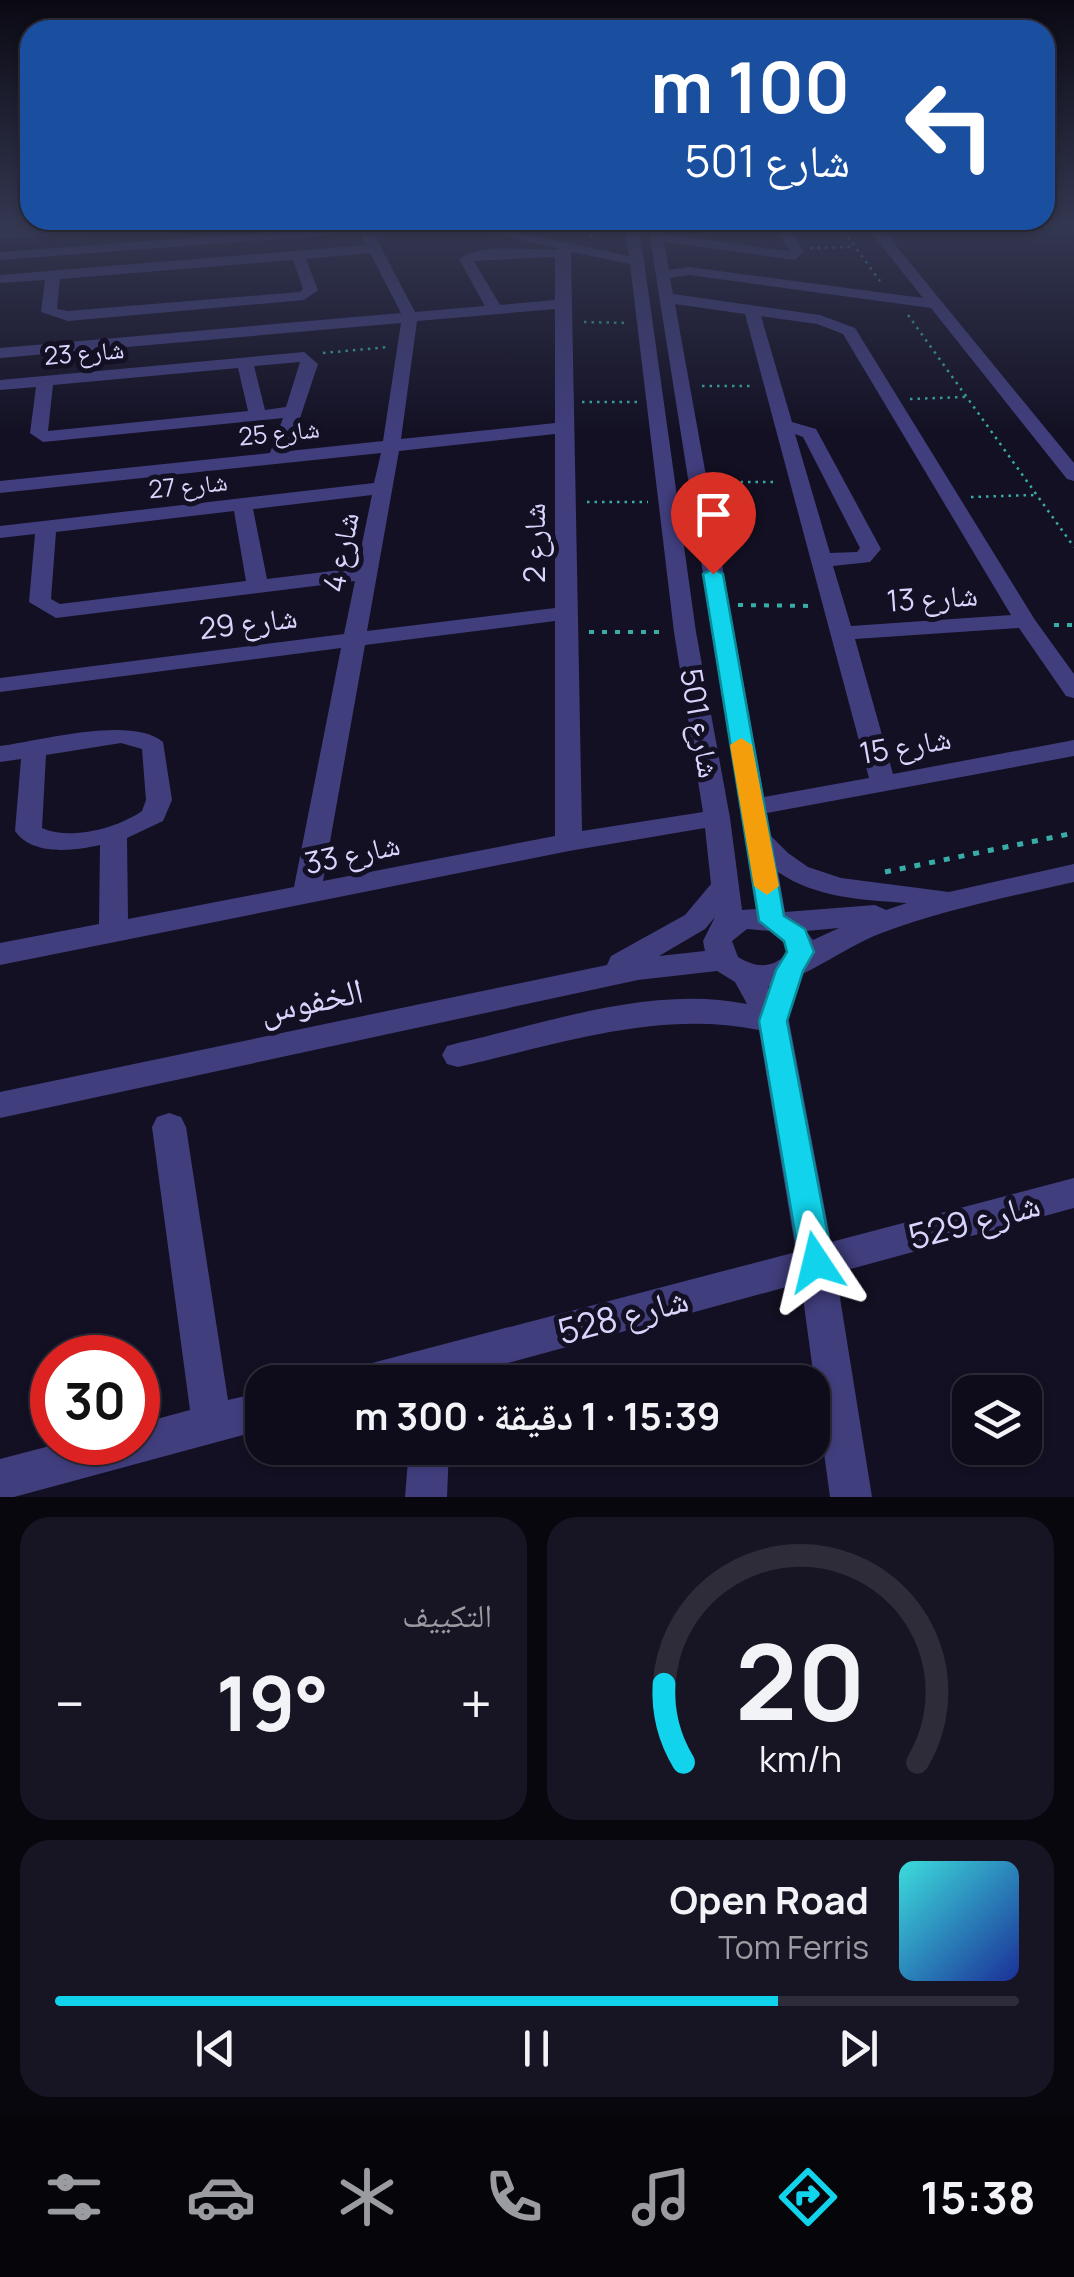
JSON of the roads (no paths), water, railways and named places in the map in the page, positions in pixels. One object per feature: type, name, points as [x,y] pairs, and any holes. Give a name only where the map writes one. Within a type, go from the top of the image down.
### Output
[{"type":"street","points":[[51,295],[50,314],[305,295]]},
{"type":"street","points":[[400,295],[410,317]]},
{"type":"street","points":[[486,295],[495,310]]},
{"type":"street","name":"شارع 2","points":[[565,295],[562,428],[570,842]]},
{"type":"street","name":"شارع 501","points":[[646,295],[644,322],[668,502],[727,883],[729,948],[773,1021],[852,1497]]},
{"type":"street","name":"شارع 501","points":[[666,295],[751,808],[775,922]]},
{"type":"street","points":[[860,295],[939,307]]},
{"type":"street","points":[[892,295],[939,307]]},
{"type":"street","points":[[931,295],[1074,475]]},
{"type":"street","points":[[668,298],[838,324],[849,331],[1025,620],[1074,691]]},
{"type":"street","points":[[0,354],[495,310],[563,313]]},
{"type":"street","points":[[752,310],[770,386],[824,560],[884,782]]},
{"type":"street","name":"شارع 4","points":[[306,896],[392,446],[410,317]]},
{"type":"street","name":"شارع 23","points":[[0,385],[307,358],[310,364],[293,412]]},
{"type":"street","points":[[246,362],[258,416]]},
{"type":"street","points":[[45,380],[39,433],[43,436],[293,412],[278,457]]},
{"type":"street","points":[[784,425],[810,432],[871,549],[862,558],[824,560]]},
{"type":"street","name":"شارع 25","points":[[0,487],[562,428]]},
{"type":"street","name":"شارع 27","points":[[0,532],[382,488]]},
{"type":"street","points":[[242,504],[258,587]]},
{"type":"street","points":[[46,526],[40,597],[48,609],[74,610],[368,573]]},
{"type":"street","name":"شارع 13","points":[[843,633],[1025,620]]},
{"type":"street","name":"شارع 29","points":[[0,685],[353,639],[564,622]]},
{"type":"street","points":[[0,754],[34,748],[121,736],[146,740],[154,747],[159,808],[137,828],[51,842],[31,836],[28,831],[34,748]]},
{"type":"street","name":"شارع 15","points":[[751,808],[1073,748]]},
{"type":"street","name":"شارع 33","points":[[0,954],[570,842],[718,818]]},
{"type":"street","points":[[112,833],[114,932]]},
{"type":"street","points":[[759,839],[785,868],[816,883],[953,899]]},
{"type":"street","points":[[905,911],[775,922],[745,919],[729,948],[764,977],[905,911],[1074,873]]},
{"type":"street","points":[[589,979],[680,933],[704,912],[727,883]]},
{"type":"street","points":[[775,922],[795,936],[801,952],[794,965]]},
{"type":"street","name":"الخفوس","points":[[0,1104],[729,948]]},
{"type":"street","name":"شارع 501","points":[[773,1021],[794,965]]},
{"type":"street","points":[[458,1055],[678,1010],[726,1010],[773,1021]]},
{"type":"street","points":[[169,1126],[212,1424]]},
{"type":"street","name":"شارع 529","points":[[816,1262],[1074,1193]]},
{"type":"street","name":"شارع 528","points":[[466,1365],[816,1262]]},
{"type":"street","points":[[0,1480],[245,1415]]},
{"type":"street","points":[[426,1497],[427,1465]]}]
